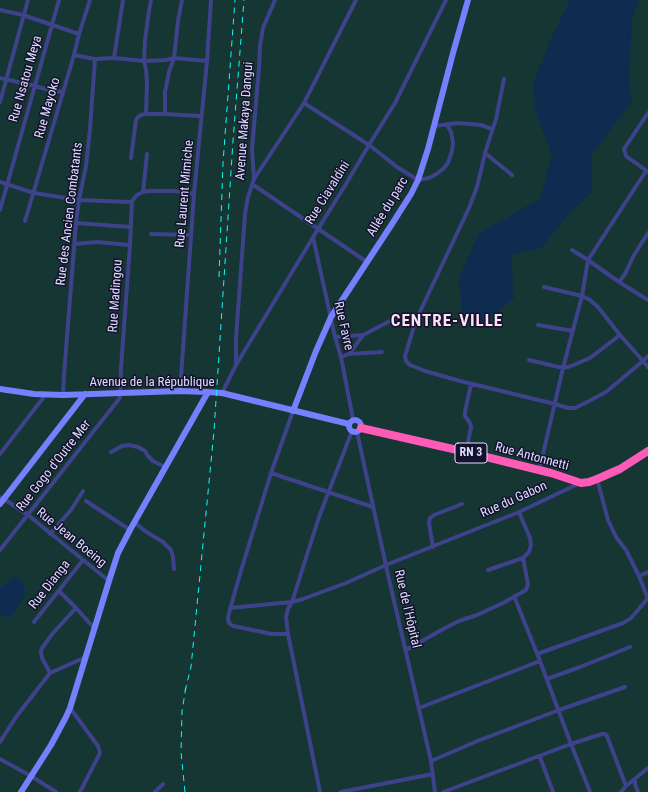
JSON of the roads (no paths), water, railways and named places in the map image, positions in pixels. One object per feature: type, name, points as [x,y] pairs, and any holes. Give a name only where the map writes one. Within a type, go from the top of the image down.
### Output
[{"type":"highway","name":"Rue Antonnetti","points":[[357,430],[466,452],[580,483]]},
{"type":"highway","name":"Rue du Gabon","points":[[580,483],[598,479],[620,469],[648,451]]},
{"type":"street","points":[[0,102],[28,0]]},
{"type":"street","name":"Rue Nsatou Meya","points":[[0,210],[59,0]]},
{"type":"street","name":"Rue Mayoko","points":[[25,221],[90,0]]},
{"type":"street","points":[[114,58],[123,0]]},
{"type":"street","points":[[146,114],[147,82],[144,61],[151,0]]},
{"type":"street","points":[[165,114],[165,92],[169,72],[174,58],[182,0]]},
{"type":"street","name":"Rue Laurent Mimiche","points":[[180,391],[194,194],[211,0]]},
{"type":"street","name":"Avenue Makaya Dangui","points":[[236,365],[236,338],[245,214],[248,197],[253,182],[252,149],[260,46],[263,28],[275,0]]},
{"type":"street","points":[[356,0],[304,103],[253,182],[367,262]]},
{"type":"street","name":"Rue Ciavaldini","points":[[222,393],[236,365],[395,103],[446,0]]},
{"type":"street","name":"Allée du parc","points":[[293,411],[331,317],[411,194],[418,180],[468,0]]},
{"type":"street","points":[[0,10],[23,15],[79,34]]},
{"type":"street","points":[[74,55],[95,59],[114,58],[144,61],[174,58],[206,61]]},
{"type":"street","name":"Rue des Ancien Combatants","points":[[63,395],[76,223],[86,166],[95,59]]},
{"type":"street","points":[[0,78],[52,91],[63,92]]},
{"type":"street","points":[[504,79],[496,119],[485,153],[477,187],[416,320],[405,356],[406,361],[410,365],[425,371],[471,384],[568,408],[575,408],[606,392],[648,356]]},
{"type":"street","points":[[304,103],[369,145],[397,167],[418,180],[435,175],[444,169],[448,164],[453,143],[451,132],[447,124]]},
{"type":"street","points":[[131,158],[136,120],[141,115],[165,114],[202,116]]},
{"type":"street","points":[[539,471],[572,331],[582,296],[588,260],[647,171],[626,156],[624,149],[648,114]]},
{"type":"street","points":[[434,126],[458,123],[481,125],[492,129]]},
{"type":"street","points":[[485,153],[512,175]]},
{"type":"street","points":[[143,192],[148,154]]},
{"type":"street","points":[[0,182],[34,193],[80,200],[126,203],[132,201],[137,195],[149,191],[175,191],[194,194]]},
{"type":"street","name":"Rue Madingou","points":[[121,393],[121,368],[132,201]]},
{"type":"street","points":[[76,223],[131,227]]},
{"type":"street","points":[[619,282],[648,233]]},
{"type":"street","points":[[151,234],[191,235]]},
{"type":"street","name":"Rue Favre","points":[[313,238],[335,337],[341,357],[351,422]]},
{"type":"street","points":[[75,244],[97,242],[130,245]]},
{"type":"street","points":[[572,250],[619,282],[646,298],[648,292]]},
{"type":"street","points":[[544,287],[582,296],[590,300],[598,307],[648,368]]},
{"type":"street","points":[[335,337],[363,335],[394,319]]},
{"type":"street","points":[[538,325],[572,331]]},
{"type":"street","points":[[348,354],[363,335]]},
{"type":"street","points":[[529,360],[563,368],[571,366],[590,358],[620,335]]},
{"type":"street","points":[[341,357],[348,354],[382,352]]},
{"type":"street","points":[[466,452],[471,427],[465,412],[471,384]]},
{"type":"street","name":"Avenue de la République","points":[[0,389],[34,394],[63,395],[180,391],[222,393],[293,411],[351,422]]},
{"type":"street","points":[[21,792],[51,745],[70,708],[118,553],[208,392]]},
{"type":"street","name":"Rue Gogo d'Outre Mer","points":[[0,550],[119,399],[121,393]]},
{"type":"street","points":[[0,454],[46,394]]},
{"type":"street","points":[[1,500],[86,394]]},
{"type":"street","points":[[288,634],[272,634],[233,626],[229,623],[228,618],[271,473],[293,411]]},
{"type":"street","points":[[320,792],[288,634],[286,617],[329,492],[357,430],[361,425],[359,420],[351,422],[349,428],[357,430]]},
{"type":"street","name":"Rue de l'Hôpital","points":[[357,430],[431,761],[435,792]]},
{"type":"street","points":[[111,452],[122,446],[129,445],[138,447],[145,451],[153,461],[165,467]]},
{"type":"street","points":[[271,473],[373,507]]},
{"type":"street","points":[[537,654],[623,624],[630,619],[648,598],[626,550],[616,537],[608,520],[598,479]]},
{"type":"street","name":"Rue du Gabon","points":[[230,608],[292,602],[303,599],[520,512],[580,483]]},
{"type":"street","points":[[50,534],[71,510],[83,491]]},
{"type":"street","name":"Rue Jean Boeing","points":[[1,500],[28,515],[109,582]]},
{"type":"street","points":[[86,501],[130,530]]},
{"type":"street","points":[[433,547],[429,523],[430,518],[462,504]]},
{"type":"street","points":[[488,570],[523,558],[529,552],[531,546],[530,538],[520,512]]},
{"type":"street","points":[[134,522],[163,542],[171,550],[174,569]]},
{"type":"street","points":[[406,650],[450,626],[503,603],[526,590],[528,588],[523,558]]},
{"type":"street","name":"Rue Dianga","points":[[34,622],[83,560]]},
{"type":"street","points":[[639,576],[648,572]]},
{"type":"street","points":[[59,591],[95,628]]},
{"type":"street","points":[[514,596],[590,792]]},
{"type":"street","points":[[50,673],[42,658],[42,648],[53,633],[76,608]]},
{"type":"street","points":[[547,679],[630,647]]},
{"type":"street","points":[[0,742],[16,717],[50,673],[86,657]]},
{"type":"street","points":[[419,708],[540,661]]},
{"type":"street","points":[[431,761],[480,740],[624,687]]},
{"type":"street","points":[[70,708],[98,746],[100,753],[80,792]]},
{"type":"street","points":[[443,792],[540,757],[571,744],[602,734],[607,736],[626,786]]},
{"type":"street","points":[[540,757],[553,792]]},
{"type":"street","points":[[0,759],[56,792]]},
{"type":"street","points":[[621,792],[648,768]]},
{"type":"street","points":[[341,792],[365,790],[433,774]]},
{"type":"street","points":[[635,779],[638,792]]},
{"type":"street","points":[[156,792],[163,784]]},
{"type":"water","points":[[570,0],[639,0],[632,19],[629,81],[632,101],[591,156],[592,193],[572,210],[541,248],[511,255],[514,298],[479,327],[462,314],[459,278],[479,233],[540,199],[552,154],[535,111],[533,83],[553,34]]},
{"type":"water","points":[[17,577],[21,580],[25,589],[24,597],[9,618],[0,614],[0,588],[11,579]]},
{"type":"railway","points":[[219,277],[223,163],[235,0]]},
{"type":"railway","points":[[185,691],[191,667],[214,431],[244,0]]},
{"type":"railway","points":[[185,792],[181,752],[182,711],[186,687]]},
{"type":"district","name":"CENTRE-VILLE","points":[[447,322]]}]
